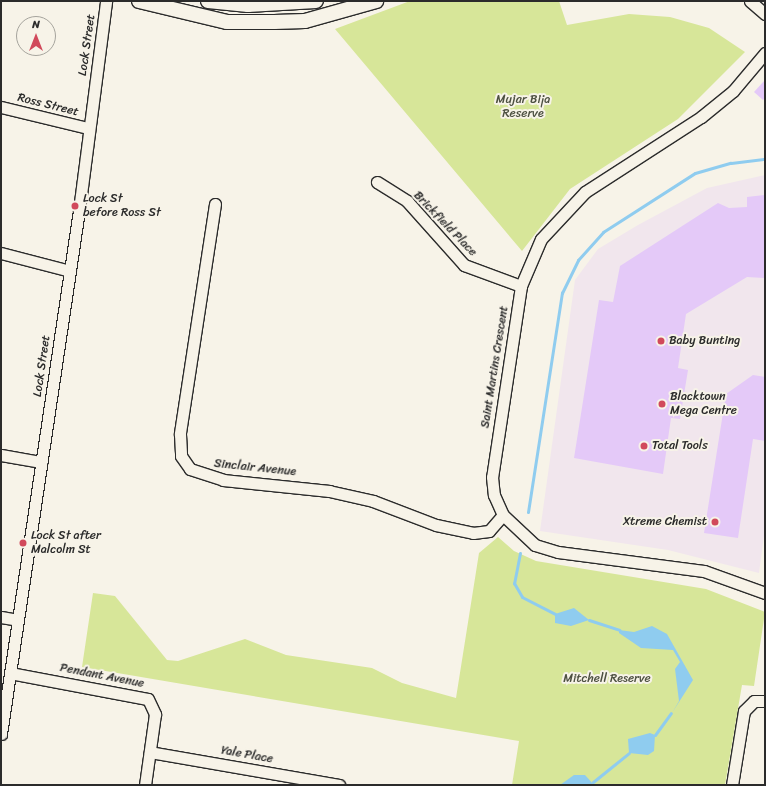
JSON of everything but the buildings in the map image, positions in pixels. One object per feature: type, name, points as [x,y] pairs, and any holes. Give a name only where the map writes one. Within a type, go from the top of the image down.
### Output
[{"type":"main road","points":[[139,1],[227,22],[274,22],[311,20],[376,1]]},
{"type":"main road","points":[[208,1],[248,6],[316,1]]},
{"type":"street","name":"Lock Street","points":[[1,734],[70,271],[106,1]]},
{"type":"street","points":[[750,1],[765,14]]},
{"type":"street","name":"Saint Martins Crescent","points":[[765,53],[733,91],[701,117],[585,192],[566,208],[541,239],[521,286],[493,460],[494,495],[503,515],[528,540],[549,550],[704,571],[765,593]]},
{"type":"street","name":"Ross Street","points":[[1,107],[88,128]]},
{"type":"street","name":"Brickfield Place","points":[[377,182],[407,201],[464,265],[521,286]]},
{"type":"street","name":"Sinclair Avenue","points":[[215,204],[180,434],[181,456],[190,469],[222,480],[329,491],[373,501],[436,525],[473,533],[489,531],[503,515]]},
{"type":"street","points":[[1,253],[70,271]]},
{"type":"street","points":[[1,455],[41,462]]},
{"type":"street","points":[[1,617],[18,620]]},
{"type":"street","name":"Pendant Avenue","points":[[10,673],[148,699],[155,714],[145,785]]},
{"type":"street","points":[[732,785],[744,711],[754,701],[765,701]]},
{"type":"street","name":"Yale Place","points":[[150,752],[339,785]]},
{"type":"shaded area","name":"Blacktown Mega Centre","points":[[765,175],[765,528],[759,573],[668,550],[540,531],[575,280],[598,249],[638,225],[707,188]]},
{"type":"green space","name":"Mujar Bija Reserve","points":[[410,1],[559,1],[567,25],[629,14],[670,17],[709,28],[745,52],[678,119],[570,189],[522,251],[335,29]]},
{"type":"green space","name":"Mitchell Reserve","points":[[498,537],[514,551],[536,561],[706,589],[765,612],[754,686],[742,685],[725,785],[512,785],[519,741],[82,667],[93,593],[115,596],[167,660],[178,661],[245,639],[286,655],[372,668],[402,683],[456,698],[479,553]]},
{"type":"water","points":[[574,608],[589,620],[571,626],[555,623],[555,614]]},
{"type":"water","points":[[652,626],[667,634],[693,680],[672,713],[679,701],[675,669],[680,662],[673,650],[641,648],[619,633],[619,630],[634,632]]},
{"type":"water","points":[[650,733],[655,735],[654,751],[648,755],[629,753],[628,739]]},
{"type":"water","points":[[574,775],[585,775],[594,785],[560,785]]},
{"type":"waterway","points":[[528,512],[562,293],[578,260],[603,232],[695,173],[731,163],[765,159]]},
{"type":"waterway","points":[[520,553],[514,583],[522,597],[555,614]]},
{"type":"waterway","points":[[589,620],[619,630]]},
{"type":"waterway","points":[[655,735],[671,713]]},
{"type":"waterway","points":[[593,782],[629,753]]},
{"type":"place","name":"Lock St before Ross St","points":[[75,206]]},
{"type":"place","name":"Baby Bunting","points":[[661,341]]},
{"type":"place","name":"Blacktown Mega Centre","points":[[662,404]]},
{"type":"place","name":"Total Tools","points":[[644,446]]},
{"type":"place","name":"Xtreme Chemist","points":[[715,522]]},
{"type":"place","name":"Lock St after Malcolm St","points":[[23,543]]}]
